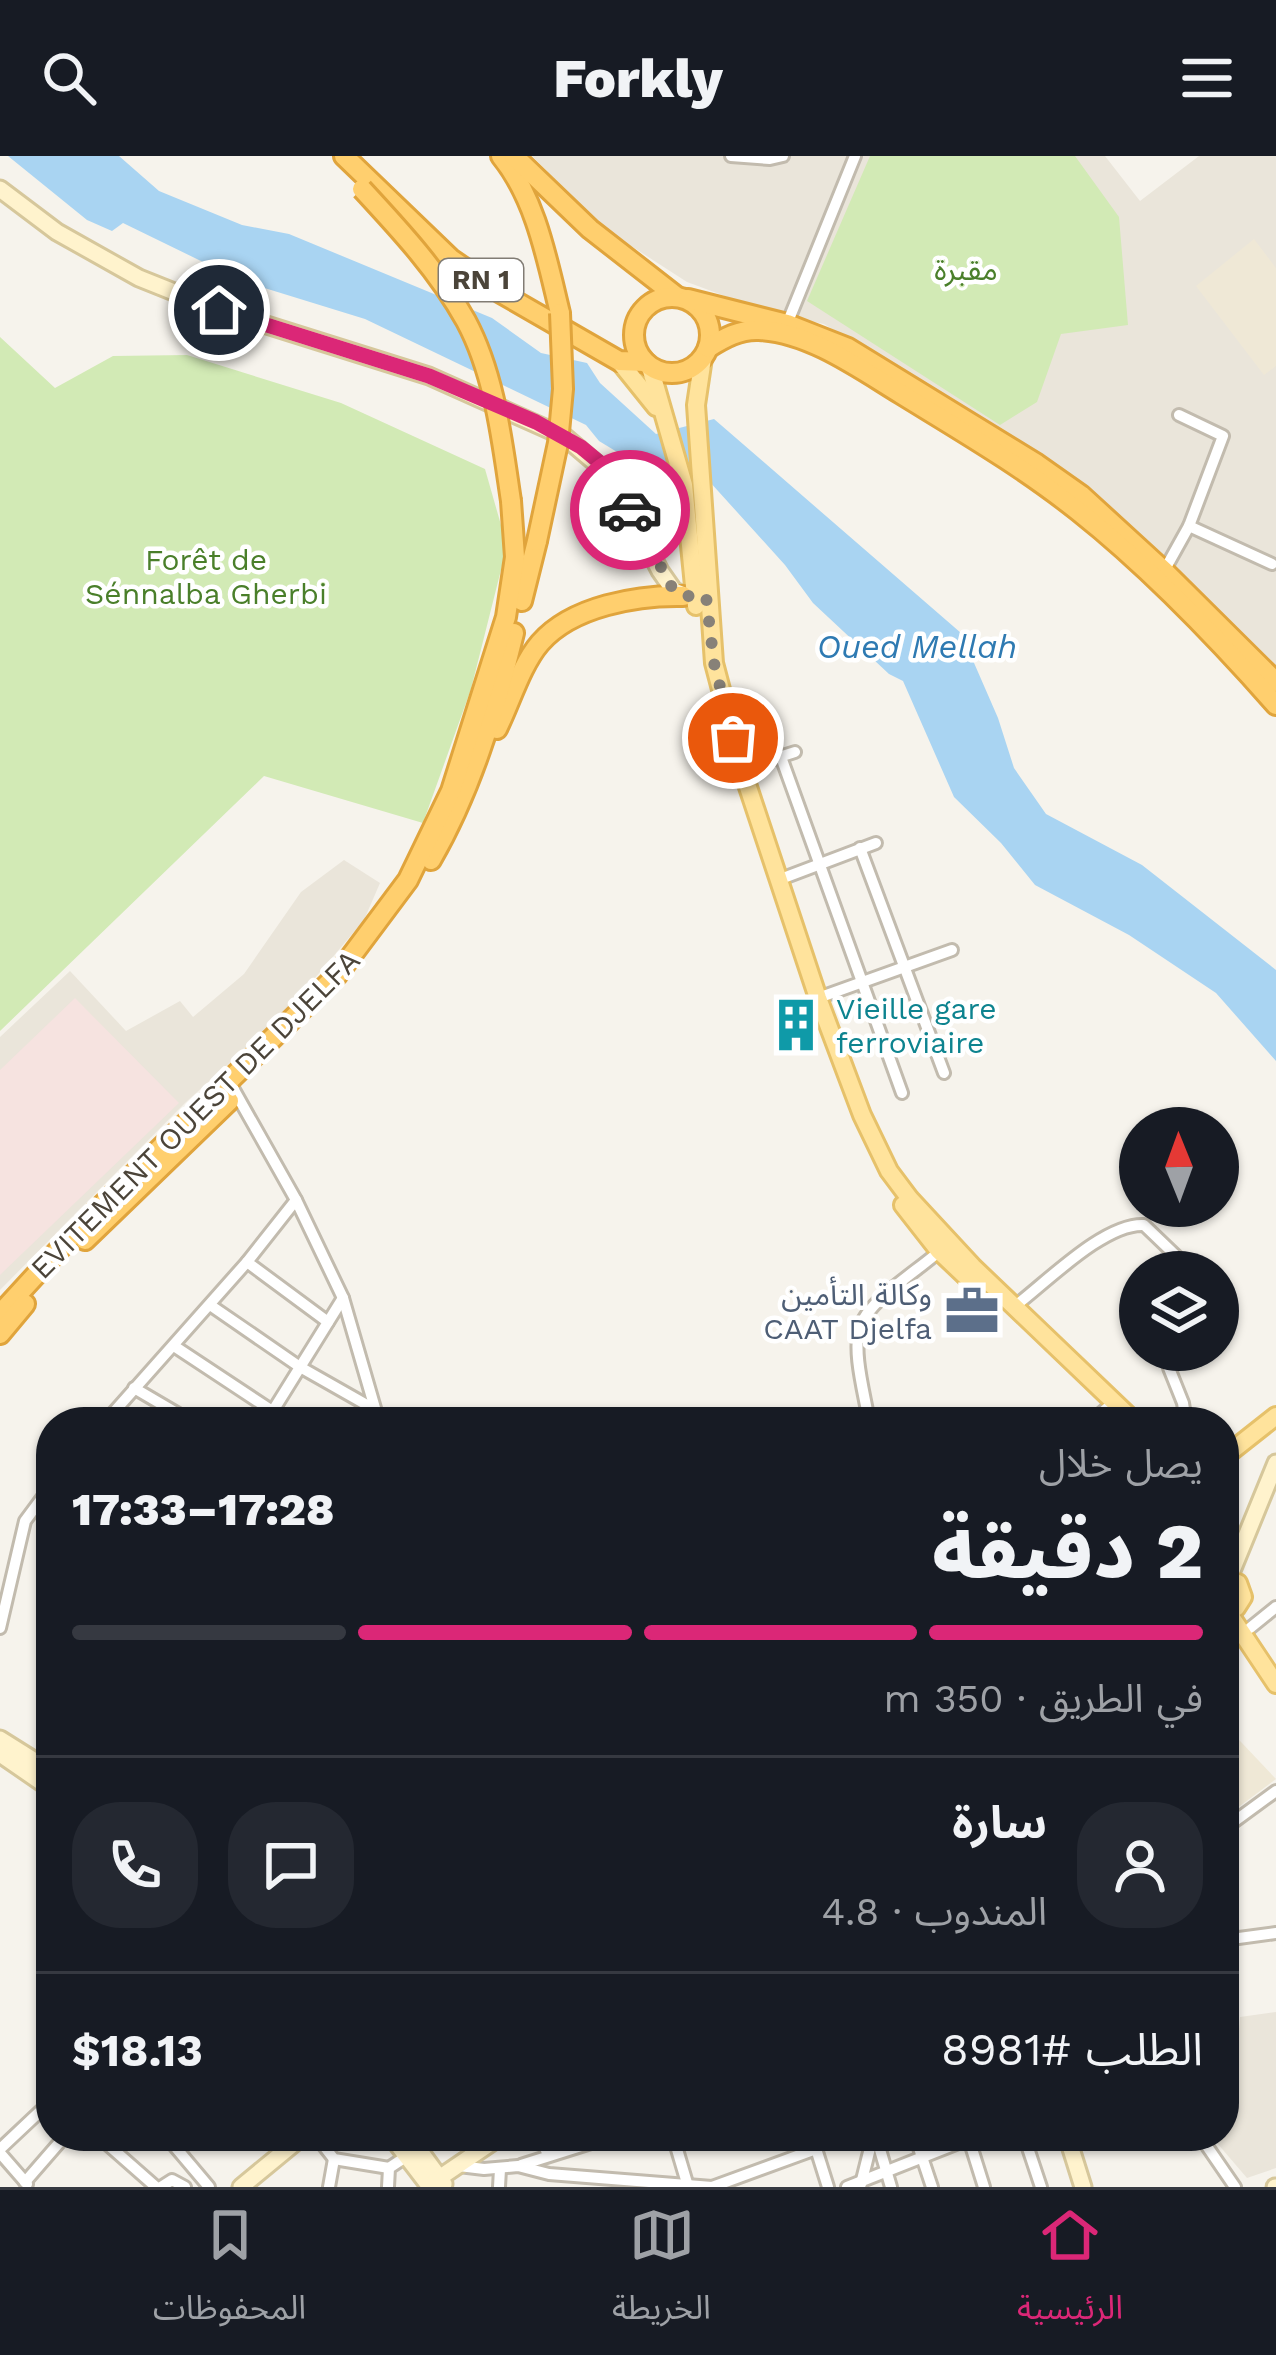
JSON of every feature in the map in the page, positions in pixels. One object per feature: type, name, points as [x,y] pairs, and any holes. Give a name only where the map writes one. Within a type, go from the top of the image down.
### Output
[{"type":"highway","name":"EVITEMENT OUEST DE DJELFA","points":[[0,1334],[365,941],[408,880],[451,791],[506,617],[514,580],[511,501],[492,393],[467,323],[416,247],[334,156]]},
{"type":"highway","name":"RN 1","points":[[344,156],[451,260],[619,361],[648,364]]},
{"type":"highway","points":[[448,831],[502,679],[558,443],[560,313],[539,232],[501,156]]},
{"type":"highway","points":[[514,156],[590,229],[705,315],[710,337],[705,353]]},
{"type":"highway","points":[[1276,682],[1081,495],[867,358],[787,324],[682,298],[653,301],[637,318],[634,342],[648,364],[668,373],[681,372],[730,335],[757,330],[789,335],[854,365],[1081,512],[1233,656],[1276,705]]},
{"type":"highway","points":[[233,1088],[273,1060],[389,929],[448,831],[538,644],[588,613],[659,595],[695,596]]},
{"type":"highway","name":"EVITEMENT OUEST DE DJELFA","points":[[0,1314],[78,1229],[233,1088]]},
{"type":"main road","points":[[0,189],[57,232],[139,278],[219,310],[429,376],[581,447],[612,477],[674,591],[695,596]]},
{"type":"main road","points":[[705,353],[696,405],[693,485],[695,596],[704,668],[732,772],[854,1121],[882,1179],[944,1246],[1114,1407]]},
{"type":"main road","points":[[619,361],[665,419]]},
{"type":"main road","points":[[648,364],[693,485]]},
{"type":"main road","points":[[695,596],[778,880],[876,1147],[944,1246],[1015,1306],[1112,1407]]},
{"type":"main road","points":[[1239,1445],[1276,1417]]},
{"type":"main road","points":[[1239,1564],[1276,1463]]},
{"type":"main road","points":[[1239,1609],[1276,1671]]},
{"type":"main road","points":[[1239,1612],[1276,1684]]},
{"type":"main road","points":[[0,1739],[36,1762]]},
{"type":"main road","points":[[0,1754],[36,1779]]},
{"type":"main road","points":[[241,2187],[285,2151]]},
{"type":"main road","points":[[403,2151],[437,2184]]},
{"type":"main road","points":[[418,2151],[437,2184]]},
{"type":"main road","points":[[437,2184],[480,2151]]},
{"type":"main road","points":[[1072,2151],[1083,2187]]},
{"type":"street","points":[[731,156],[783,156]]},
{"type":"street","points":[[787,324],[855,156]]},
{"type":"street","points":[[1164,571],[1189,526],[1222,436],[1179,416]]},
{"type":"street","points":[[1189,526],[1272,564]]},
{"type":"street","points":[[742,769],[788,754],[819,863],[902,1093]]},
{"type":"street","points":[[778,880],[876,843]]},
{"type":"street","points":[[860,848],[944,1073]]},
{"type":"street","points":[[818,998],[952,950]]},
{"type":"street","points":[[233,1088],[344,1298],[374,1407]]},
{"type":"street","points":[[118,1407],[296,1200]]},
{"type":"street","points":[[1015,1306],[1103,1238],[1134,1225],[1144,1225],[1171,1251]]},
{"type":"street","points":[[866,1407],[860,1325],[870,1309],[944,1246]]},
{"type":"street","points":[[247,1262],[328,1322]]},
{"type":"street","points":[[275,1407],[344,1298]]},
{"type":"street","points":[[210,1305],[359,1407]]},
{"type":"street","points":[[174,1346],[256,1407]]},
{"type":"street","points":[[1170,1371],[1184,1407]]},
{"type":"street","points":[[134,1388],[166,1407]]},
{"type":"street","points":[[1107,1407],[1110,1404]]},
{"type":"street","points":[[0,1628],[25,1521],[36,1506]]},
{"type":"street","points":[[1250,1628],[1276,1607]]},
{"type":"street","points":[[1239,1818],[1276,1791]]},
{"type":"street","points":[[1239,1938],[1276,1933]]},
{"type":"street","points":[[36,2116],[0,2151],[27,2184],[53,2151]]},
{"type":"street","points":[[116,2151],[159,2187],[172,2180],[185,2187]]},
{"type":"street","points":[[179,2151],[209,2187]]},
{"type":"street","points":[[328,2151],[334,2159],[389,2168],[407,2156]]},
{"type":"street","points":[[546,2151],[548,2155]]},
{"type":"street","points":[[459,2166],[500,2169],[562,2151]]},
{"type":"street","points":[[682,2151],[702,2186]]},
{"type":"street","points":[[518,2166],[549,2180],[702,2186],[791,2151]]},
{"type":"street","points":[[817,2151],[828,2187]]},
{"type":"street","points":[[861,2184],[870,2151]]},
{"type":"street","points":[[879,2151],[891,2187]]},
{"type":"street","points":[[920,2151],[932,2187]]},
{"type":"street","points":[[847,2187],[938,2151]]},
{"type":"street","points":[[975,2151],[984,2187]]},
{"type":"street","points":[[1029,2151],[1041,2187]]},
{"type":"street","points":[[1210,2151],[1235,2187]]},
{"type":"street","points":[[331,2186],[334,2159]]},
{"type":"street","points":[[388,2187],[389,2168]]},
{"type":"street","points":[[499,2187],[500,2169]]},
{"type":"shaded area","points":[[532,156],[1105,156],[1140,201],[1199,156],[1276,156],[1276,673],[1060,470],[824,324],[771,313],[687,282],[608,231]]},
{"type":"shaded area","points":[[1254,239],[1276,268],[1276,366],[1264,375],[1196,286]]},
{"type":"shaded area","points":[[344,860],[380,883],[364,920],[287,1011],[185,1103],[0,1290],[0,1037],[70,971],[126,1031],[180,1001],[193,1017],[244,974],[301,892]]},
{"type":"shaded area","points":[[75,998],[179,1103],[0,1275],[0,1070]]},
{"type":"shaded area","points":[[1239,1740],[1276,1779],[1239,1807]]},
{"type":"shaded area","points":[[1276,2012],[1276,2168],[1247,2178],[1224,2151],[1239,2151],[1240,2017]]},
{"type":"green space","name":"مقبرة","points":[[870,156],[1075,156],[1119,217],[1128,325],[1061,334],[1037,402],[1000,425],[807,301]]},
{"type":"green space","name":"Forêt de Sénnalba Gherbi","points":[[0,337],[55,388],[113,356],[187,355],[341,403],[485,469],[507,546],[471,689],[423,823],[264,776],[0,1031]]},
{"type":"water","name":"Oued Mellah","points":[[8,156],[119,156],[159,191],[242,225],[289,234],[492,318],[541,353],[587,363],[600,383],[656,434],[714,419],[961,633],[1014,768],[1046,814],[1142,865],[1276,970],[1276,1061],[1216,993],[1129,935],[1035,885],[954,797],[903,681],[889,674],[813,603],[709,481],[656,480],[634,471],[586,425],[365,319],[242,281],[123,223],[112,231],[87,220]]},
{"type":"way so far","points":[[630,510],[674,591],[706,596],[714,663],[733,738]]},
{"type":"place","name":"Vieille gare ferroviaire","points":[[796,1025]]},
{"type":"place","name":"وكالة التأمين CAAT Djelfa","points":[[972,1311]]},
{"type":"route","points":[[219,310],[429,376],[536,422],[604,466],[630,510]]}]
